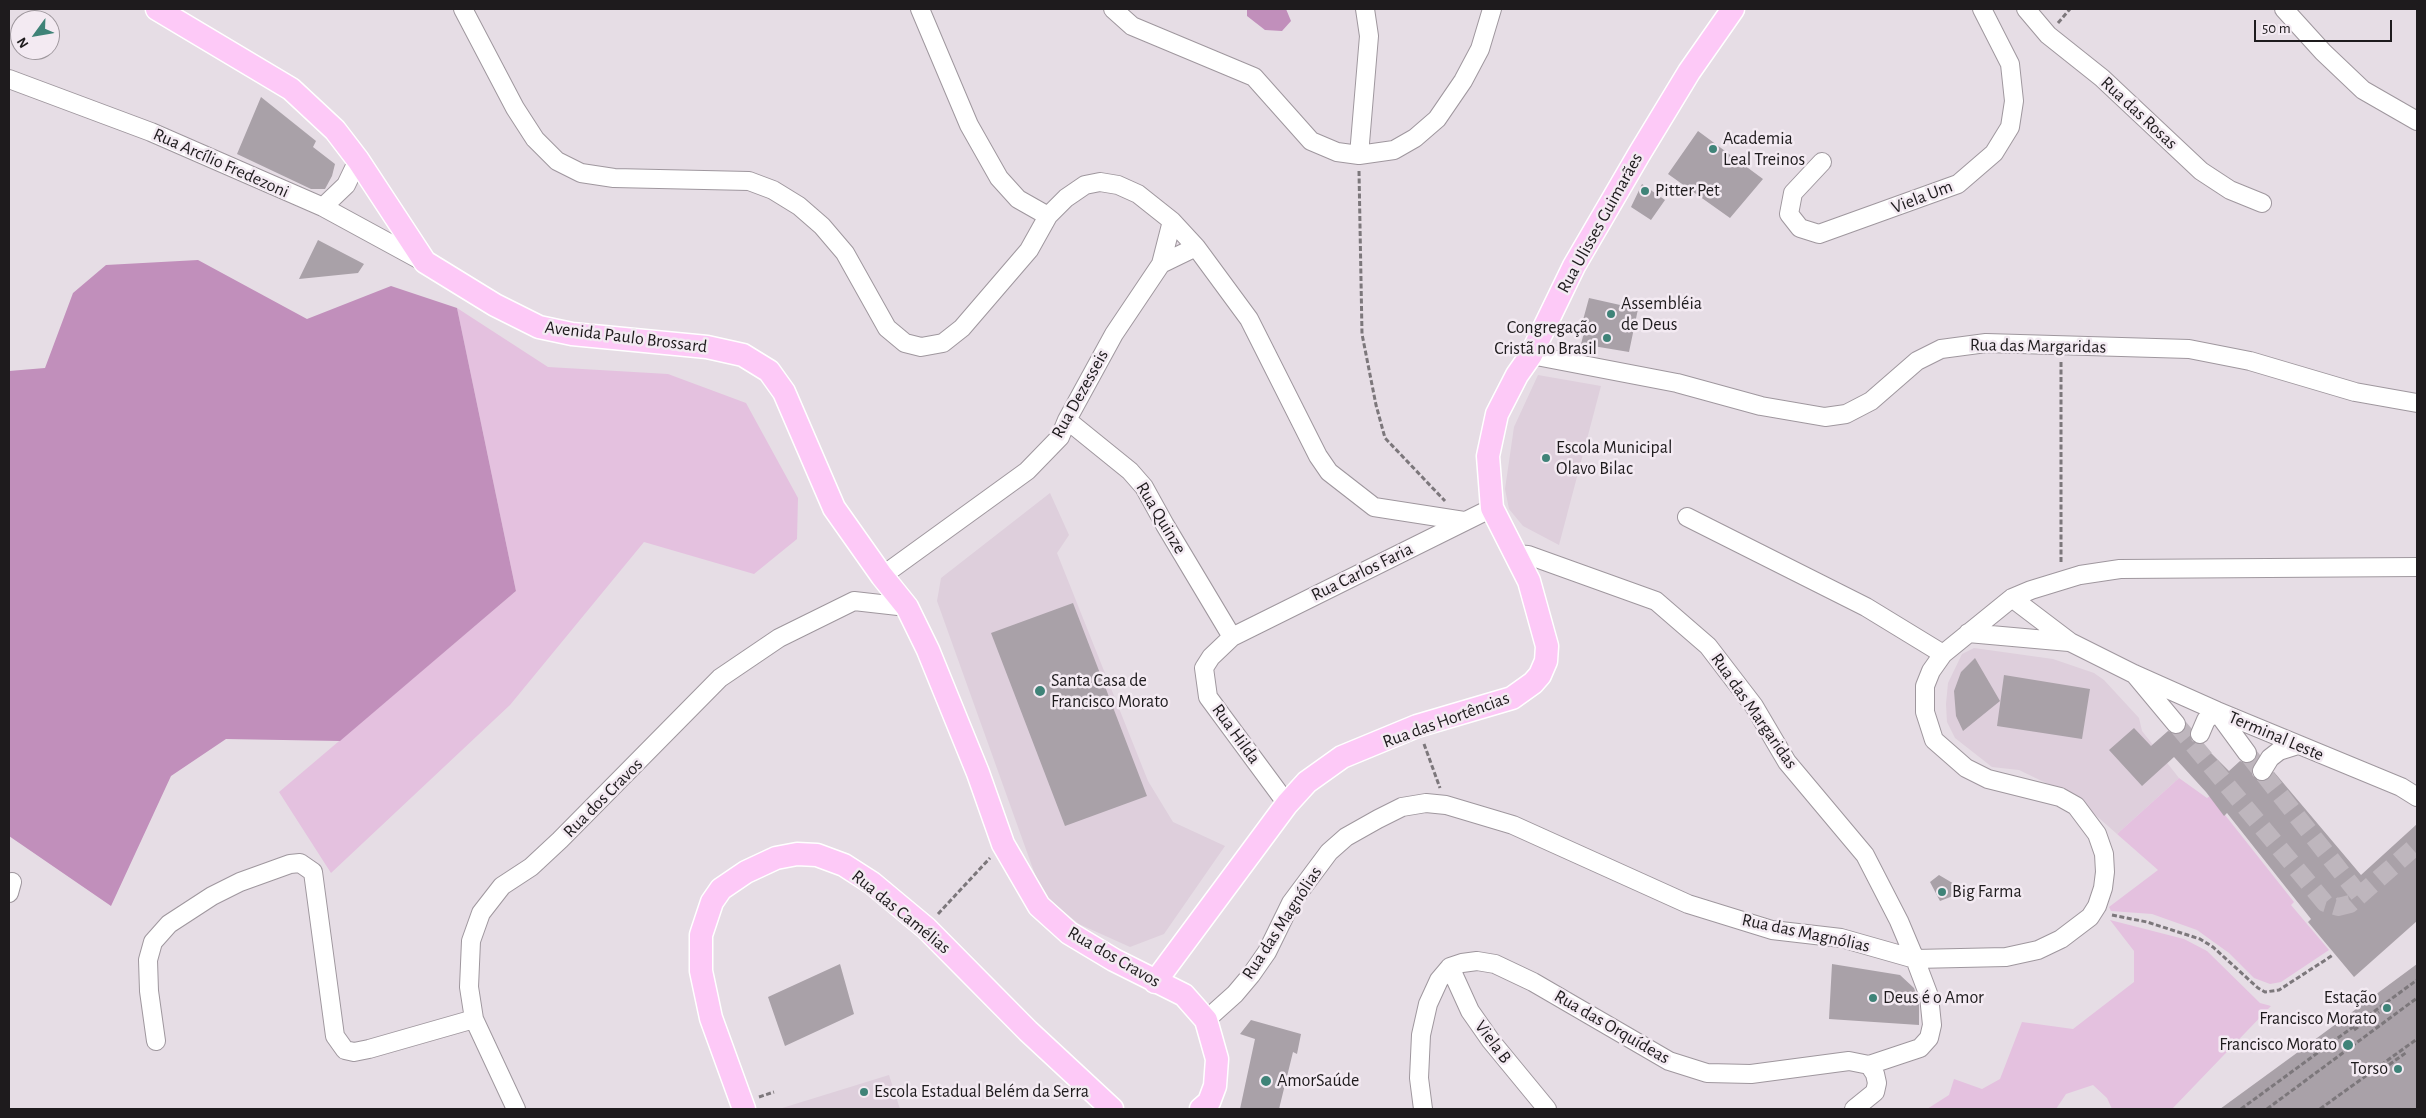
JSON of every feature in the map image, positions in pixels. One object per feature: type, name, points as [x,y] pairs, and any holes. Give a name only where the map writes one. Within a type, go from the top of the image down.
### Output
[{"type":"main road","name":"Avenida Paulo Brossard","points":[[157,9],[291,89],[335,130],[358,160],[425,262],[495,305],[539,328],[572,334],[707,346],[743,355],[769,371],[784,392],[796,416],[820,480],[834,508],[882,576]]},
{"type":"main road","name":"Rua Ulisses Guimarães","points":[[1492,508],[1488,456],[1497,414],[1517,375],[1531,355],[1574,266],[1638,156],[1689,72],[1733,9]]},
{"type":"main road","name":"Rua das Hortências","points":[[1155,982],[1287,804],[1307,782],[1342,757],[1417,726],[1512,698],[1533,683],[1540,675],[1546,662],[1547,646],[1529,581],[1492,508]]},
{"type":"main road","name":"Rua dos Cravos","points":[[882,576],[907,607],[932,659],[978,773],[1003,844],[1039,906],[1069,933],[1155,982],[1184,995],[1206,1020],[1217,1059],[1215,1086],[1209,1102],[1201,1109]]},
{"type":"main road","name":"Rua das Camélias","points":[[744,1109],[711,1018],[701,970],[701,935],[712,902],[721,890],[746,872],[776,858],[797,854],[818,855],[844,866],[872,883],[926,928],[1028,1031],[1112,1109]]},
{"type":"street","points":[[463,9],[515,108],[535,139],[558,161],[581,173],[614,178],[749,182],[774,190],[799,206],[822,226],[845,253],[887,328],[905,344],[921,347],[943,343],[962,328],[1028,250],[1048,216],[1066,198],[1085,185],[1100,182],[1118,185],[1138,194],[1172,221],[1196,247],[1250,319],[1318,456],[1329,472],[1374,507],[1464,521]]},
{"type":"street","points":[[920,9],[969,125],[999,178],[1018,200],[1048,216]]},
{"type":"street","points":[[1113,9],[1132,26],[1254,77],[1311,141],[1337,152],[1359,155],[1394,150],[1415,138],[1437,119],[1463,81],[1480,49],[1492,9]]},
{"type":"street","points":[[1359,155],[1369,36],[1365,9]]},
{"type":"street","name":"Viela Um","points":[[1822,162],[1793,193],[1789,214],[1800,228],[1819,234],[1958,184],[1994,152],[2010,127],[2014,101],[2010,64],[1982,9]]},
{"type":"street","name":"Rua das Rosas","points":[[2026,9],[2048,36],[2102,78],[2201,171],[2230,190],[2262,203]]},
{"type":"street","points":[[2284,9],[2323,52],[2363,90],[2417,121]]},
{"type":"street","name":"Rua Arcílio Fredezoni","points":[[9,79],[151,132],[323,207],[425,262]]},
{"type":"street","points":[[323,207],[346,185],[358,160]]},
{"type":"street","name":"Rua Dezesseis","points":[[882,576],[1027,471],[1060,437],[1067,420],[1114,334],[1161,264],[1172,221]]},
{"type":"street","points":[[1161,264],[1196,247]]},
{"type":"street","name":"Rua das Margaridas","points":[[1531,355],[1677,384],[1761,406],[1825,417],[1846,414],[1871,401],[1917,361],[1941,349],[1986,343],[2189,349],[2250,361],[2355,392],[2417,403]]},
{"type":"street","name":"Rua Quinze","points":[[1067,420],[1130,471],[1144,487],[1232,636]]},
{"type":"street","name":"Rua Carlos Faria","points":[[1232,636],[1492,508]]},
{"type":"street","points":[[1687,517],[1866,607],[1943,654],[2012,598],[2062,580],[2120,569],[2417,568]]},
{"type":"street","name":"Rua das Margaridas","points":[[1515,554],[1528,555],[1656,601],[1708,646],[1754,706],[1787,762],[1865,855],[1899,921],[1915,959]]},
{"type":"street","name":"Terminal Leste","points":[[2012,598],[2070,642],[2134,674],[2217,711],[2401,787],[2417,797]]},
{"type":"street","name":"Rua dos Cravos","points":[[516,1109],[474,1019],[469,988],[471,940],[481,913],[502,886],[531,867],[560,840],[720,678],[779,638],[854,601],[907,607]]},
{"type":"street","points":[[1968,633],[2070,642]]},
{"type":"street","name":"Rua Hilda","points":[[1232,636],[1211,657],[1204,668],[1208,697],[1287,804]]},
{"type":"street","name":"Rua das Magnólias","points":[[1206,1020],[1251,975],[1267,952],[1291,903],[1329,852],[1346,838],[1402,808],[1426,803],[1446,805],[1513,824],[1610,870],[1688,904],[1772,930],[1841,938],[1915,959],[2006,957],[2038,950],[2078,928],[2094,912],[2103,888],[2105,872],[2104,854],[2097,834],[2076,806],[2060,797],[1988,778],[1966,768],[1934,740],[1925,712],[1925,686],[1931,671],[1943,654]]},
{"type":"street","name":"Terminal Leste","points":[[2134,674],[2176,724]]},
{"type":"street","points":[[2200,734],[2206,720],[2217,711],[2247,753]]},
{"type":"street","points":[[2262,771],[2270,758],[2280,751],[2298,745]]},
{"type":"street","points":[[156,1041],[148,960],[153,942],[169,924],[212,896],[240,882],[290,864],[300,863],[308,866],[313,872],[335,1036],[345,1050],[354,1052],[369,1049],[474,1019]]},
{"type":"street","name":"Rua das Orquídeas","points":[[1450,967],[1477,961],[1495,964],[1534,982],[1669,1061],[1707,1073],[1751,1074],[1849,1061],[1869,1066],[1920,1048],[1929,1038],[1932,1025],[1929,996],[1915,959]]},
{"type":"street","points":[[1423,1109],[1419,1078],[1421,1035],[1428,1004],[1439,980],[1450,967]]},
{"type":"street","name":"Viela B","points":[[1450,967],[1470,1011],[1491,1041],[1547,1109]]},
{"type":"street","points":[[1854,1109],[1875,1092],[1877,1083],[1875,1074],[1869,1066]]},
{"type":"path","points":[[1359,155],[1362,334],[1385,438],[1464,521]]},
{"type":"path","points":[[2061,346],[2062,580]]},
{"type":"path","points":[[1417,726],[1446,805]]},
{"type":"path","points":[[926,928],[1003,844]]},
{"type":"path","points":[[2094,912],[2147,922],[2200,939],[2213,947],[2258,988],[2265,992],[2279,990],[2333,955]]},
{"type":"path","points":[[2241,1109],[2417,980]]},
{"type":"path","points":[[2267,1109],[2417,998]]},
{"type":"path","points":[[2354,1030],[2379,1012]]},
{"type":"path","points":[[2320,1109],[2417,1038]]},
{"type":"path","points":[[2382,1068],[2406,1051]]},
{"type":"shaded area","points":[[1247,9],[1286,9],[1291,21],[1282,31],[1265,30],[1247,16]]},
{"type":"shaded area","points":[[198,260],[307,319],[391,286],[457,308],[516,591],[340,741],[226,739],[171,776],[111,906],[9,836],[9,371],[45,368],[73,293],[106,265]]},
{"type":"shaded area","points":[[457,308],[548,367],[668,374],[746,403],[798,498],[797,539],[754,574],[644,542],[510,705],[331,873],[279,792],[516,591]]},
{"type":"shaded area","name":"Escola Municipal Olavo Bilac","points":[[1538,375],[1601,386],[1559,545],[1523,526],[1509,509],[1505,489],[1514,427]]},
{"type":"shaded area","name":"Santa Casa de Francisco Morato","points":[[1050,493],[1069,535],[1057,553],[1148,781],[1173,822],[1225,846],[1164,934],[1130,947],[1079,924],[1042,894],[937,601],[941,578]]},
{"type":"shaded area","points":[[1974,648],[2053,659],[2094,673],[2104,680],[2139,718],[2142,731],[2179,778],[2117,834],[2075,797],[2019,770],[1992,767],[1955,738],[1947,722],[1948,683],[1962,654]]},
{"type":"shaded area","points":[[2179,778],[2207,798],[2210,796],[2294,902],[2291,905],[2329,950],[2281,982],[2270,984],[2254,978],[2229,953],[2197,930],[2152,914],[2111,911],[2109,907],[2158,870],[2117,834]]},
{"type":"shaded area","points":[[2110,920],[2184,939],[2207,951],[2260,1003],[2271,1006],[2172,1109],[2112,1109],[2107,1098],[2093,1085],[2066,1094],[2056,1109],[1927,1109],[1949,1095],[1954,1079],[1982,1089],[2000,1079],[2022,1022],[2073,1029],[2134,982],[2134,951]]},
{"type":"shaded area","name":"Escola Estadual Belém da Serra","points":[[889,1075],[900,1109],[779,1109]]},
{"type":"building","points":[[261,97],[316,141],[313,147],[335,164],[332,176],[325,189],[311,189],[237,154]]},
{"type":"building","points":[[1698,131],[1763,179],[1730,218],[1668,174]]},
{"type":"building","points":[[1642,184],[1665,200],[1651,220],[1631,207]]},
{"type":"building","points":[[318,240],[364,264],[358,273],[299,279]]},
{"type":"building","points":[[1589,298],[1638,309],[1629,352],[1581,344],[1587,321],[1583,320]]},
{"type":"building","points":[[1073,603],[1147,796],[1065,826],[991,633]]},
{"type":"building","points":[[1975,658],[2000,701],[1963,731],[1956,716],[1954,691],[1961,672]]},
{"type":"building","points":[[2004,675],[2090,689],[2082,739],[1997,726]]},
{"type":"building","points":[[2186,726],[2190,731],[2192,741],[2202,744],[2229,771],[2240,761],[2248,764],[2253,762],[2257,754],[2259,756],[2251,770],[2253,776],[2262,782],[2267,780],[2274,772],[2361,875],[2417,824],[2417,921],[2354,977],[2308,922],[2311,919],[2227,813],[2224,816],[2206,792],[2174,757],[2142,786],[2109,750],[2134,728],[2151,746],[2168,731],[2178,734],[2183,732]]},
{"type":"building","points":[[1939,875],[1966,891],[1940,901],[1930,882]]},
{"type":"building","points":[[840,964],[854,1014],[785,1046],[768,997]]},
{"type":"building","points":[[1832,964],[1900,975],[1914,988],[1919,1003],[1919,1025],[1829,1019]]},
{"type":"building","name":"Estação Francisco Morato","points":[[2417,964],[2417,1109],[2220,1109],[2294,1055]]},
{"type":"building","name":"AmorSaúde","points":[[1251,1020],[1301,1034],[1297,1054],[1293,1052],[1279,1109],[1240,1109],[1255,1039],[1240,1034]]},
{"type":"tunnel","points":[[2176,724],[2325,903],[2338,907],[2350,904],[2417,845]]},
{"type":"tunnel","points":[[2247,753],[2360,896]]},
{"type":"place","name":"Academia Leal Treinos","points":[[1713,149]]},
{"type":"place","name":"Pitter Pet","points":[[1645,191]]},
{"type":"place","name":"Assembléia de Deus","points":[[1611,314]]},
{"type":"place","name":"Congregação Cristã no Brasil","points":[[1607,338]]},
{"type":"place","name":"Escola Municipal Olavo Bilac","points":[[1546,458]]},
{"type":"place","name":"Santa Casa de Francisco Morato","points":[[1040,691]]},
{"type":"place","name":"Big Farma","points":[[1942,892]]},
{"type":"place","name":"Deus é o Amor","points":[[1873,998]]},
{"type":"place","name":"Estação Francisco Morato","points":[[2387,1008]]},
{"type":"place","name":"Francisco Morato","points":[[2348,1045]]},
{"type":"place","name":"Torso","points":[[2398,1069]]},
{"type":"place","name":"AmorSaúde","points":[[1266,1081]]},
{"type":"place","name":"Escola Estadual Belém da Serra","points":[[864,1092]]}]
